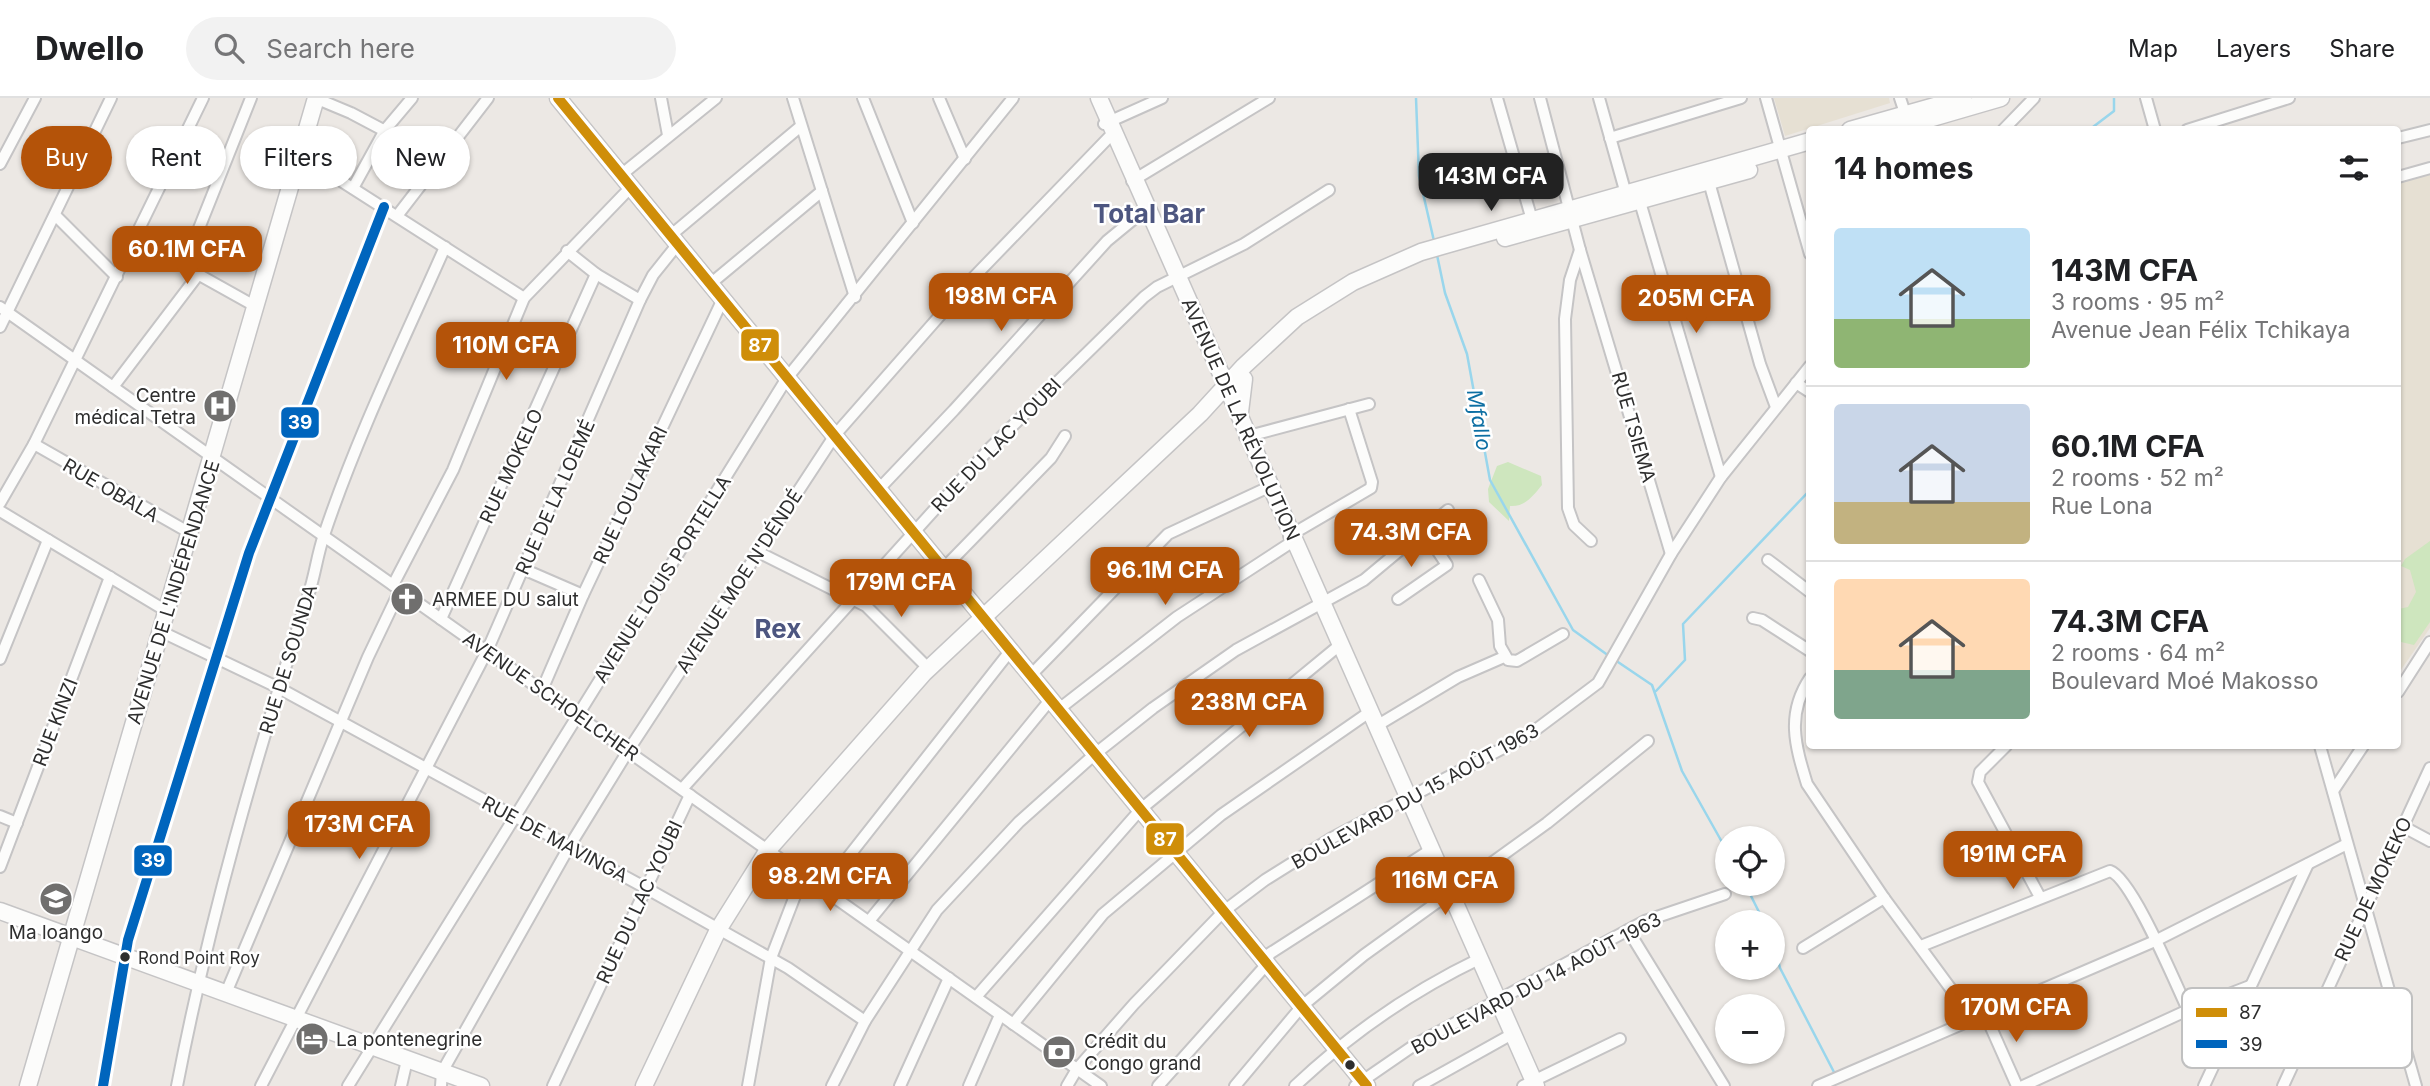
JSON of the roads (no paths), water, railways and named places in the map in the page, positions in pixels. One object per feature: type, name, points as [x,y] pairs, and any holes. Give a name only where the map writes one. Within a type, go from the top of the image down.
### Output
[{"type":"street","points":[[1,160],[35,98]]},
{"type":"street","points":[[0,327],[4,309],[56,216],[111,98]]},
{"type":"street","points":[[0,503],[34,444],[73,359],[204,98]]},
{"type":"street","points":[[184,266],[251,98]]},
{"type":"street","points":[[315,98],[375,126]]},
{"type":"street","name":"AVENUE DE L'INDÉPENDANCE","points":[[307,126],[315,98]]},
{"type":"street","points":[[388,126],[412,98]]},
{"type":"street","points":[[466,126],[488,98]]},
{"type":"street","points":[[558,98],[722,302],[835,435],[1336,1047],[1362,1084]]},
{"type":"street","points":[[661,98],[668,135]]},
{"type":"street","points":[[226,993],[397,588],[453,470],[524,298],[668,135],[716,98]]},
{"type":"street","points":[[793,98],[855,297]]},
{"type":"street","points":[[863,98],[913,223]]},
{"type":"street","points":[[939,98],[965,159]]},
{"type":"street","name":"AVENUE DE LA RÉVOLUTION","points":[[1092,98],[1109,128]]},
{"type":"street","name":"AVENUE DE LA RÉVOLUTION","points":[[1099,98],[1109,128],[1145,210],[1217,364],[1224,393],[1240,414],[1246,437]]},
{"type":"street","name":"AVENUE MOE N'DÉNDÉ","points":[[442,1079],[569,847],[628,751],[835,435],[1109,128],[1162,98]]},
{"type":"street","points":[[1132,180],[1269,98]]},
{"type":"street","points":[[1497,98],[1532,220]]},
{"type":"street","name":"RUE TSIEMA","points":[[1541,98],[1580,250],[1671,554]]},
{"type":"street","points":[[1600,98],[1610,138],[1633,198],[1721,477]]},
{"type":"street","points":[[1610,138],[1741,98]]},
{"type":"street","points":[[1766,98],[1806,239]]},
{"type":"street","points":[[1930,119],[1963,98]]},
{"type":"street","points":[[1905,126],[2001,98]]},
{"type":"street","points":[[2007,126],[2034,98]]},
{"type":"street","points":[[2146,98],[2153,126]]},
{"type":"street","points":[[2201,126],[2289,98]]},
{"type":"street","name":"AVENUE LOUIS PORTELLA","points":[[348,1086],[788,378],[965,159],[1008,100]]},
{"type":"street","points":[[1859,126],[1903,106],[1930,119]]},
{"type":"street","name":"RUE DE LA LOEMÉ","points":[[261,1086],[487,651],[653,275],[674,241],[801,126]]},
{"type":"street","points":[[2401,137],[2430,130]]},
{"type":"street","points":[[1633,198],[1709,182],[1806,144]]},
{"type":"street","points":[[1240,414],[1244,373],[1316,315],[1365,286],[1447,254],[1573,215],[1783,155],[1806,152]]},
{"type":"street","points":[[357,181],[371,154]]},
{"type":"street","points":[[2401,176],[2430,168]]},
{"type":"street","points":[[1709,182],[1760,364],[1776,407]]},
{"type":"street","name":"AVENUE DE L'INDÉPENDANCE","points":[[28,1086],[213,458],[253,305],[288,189]]},
{"type":"street","points":[[355,189],[524,298]]},
{"type":"street","points":[[397,216],[418,189]]},
{"type":"street","name":"RUE DU LAC YOUBI","points":[[553,1086],[686,792],[851,599],[991,447],[1144,297],[1244,244],[1329,190]]},
{"type":"street","points":[[709,285],[822,191]]},
{"type":"street","points":[[103,1086],[138,904],[216,656],[258,525],[384,207]]},
{"type":"street","points":[[878,489],[954,410],[1115,232],[1145,210]]},
{"type":"street","points":[[644,1086],[718,930],[768,850],[929,669],[1224,393],[1297,317],[1353,282],[1422,253],[1532,220],[1573,215]]},
{"type":"street","points":[[56,216],[117,276]]},
{"type":"street","points":[[135,239],[253,305]]},
{"type":"street","name":"RUE DE SOUNDA","points":[[177,1086],[197,982],[277,687],[309,593],[324,536],[376,403],[445,247]]},
{"type":"street","points":[[1580,250],[1570,280],[1566,318],[1568,508],[1574,525],[1591,541]]},
{"type":"street","points":[[567,251],[596,274],[640,300]]},
{"type":"street","name":"RUE MOKELO","points":[[441,619],[596,274]]},
{"type":"street","points":[[113,387],[198,275]]},
{"type":"street","name":"AVENUE DE LA RÉVOLUTION","points":[[1176,278],[1224,393],[1372,717],[1530,1084]]},
{"type":"street","name":"RUE LOULAKARI","points":[[542,690],[583,595],[722,302]]},
{"type":"street","name":"AVENUE SCHOELCHER","points":[[4,309],[1101,1086]]},
{"type":"street","points":[[1217,364],[1244,373]]},
{"type":"street","name":"BOULEVARD DU 15 AOÛT 1963","points":[[1067,1086],[1077,1069],[1224,911],[1265,880],[1332,838],[1407,801],[1554,719],[1598,683],[1616,656],[1671,554],[1721,477],[1806,371]]},
{"type":"street","points":[[1796,383],[1806,389]]},
{"type":"street","points":[[1246,437],[1369,404]]},
{"type":"street","points":[[869,921],[1055,704],[1291,539],[1371,488],[1372,482],[1349,409]]},
{"type":"street","points":[[944,568],[1051,458],[1065,436]]},
{"type":"street","name":"RUE OBALA","points":[[34,444],[190,533]]},
{"type":"street","points":[[1031,675],[1168,534],[1268,488]]},
{"type":"street","points":[[832,1086],[865,1021],[937,910],[1019,822],[1095,754],[1153,708],[1236,650],[1364,580],[1448,510]]},
{"type":"street","points":[[0,511],[168,612]]},
{"type":"street","points":[[1398,599],[1447,565],[1424,532]]},
{"type":"street","points":[[0,659],[48,540]]},
{"type":"street","points":[[758,552],[866,606],[929,669]]},
{"type":"street","points":[[1768,560],[1806,589]]},
{"type":"street","points":[[523,569],[583,595]]},
{"type":"street","name":"RUE KINZI","points":[[0,867],[110,577]]},
{"type":"street","points":[[1479,580],[1498,620],[1504,657]]},
{"type":"street","points":[[1753,618],[1762,620],[1806,648]]},
{"type":"street","name":"RUE DE MAVINGA","points":[[162,632],[277,687],[644,887],[771,958],[865,1021]]},
{"type":"street","points":[[1013,1024],[1103,914],[1221,815],[1372,717],[1504,657],[1517,661],[1563,634]]},
{"type":"street","points":[[2401,687],[2430,642]]},
{"type":"street","points":[[976,997],[1141,809],[1338,645]]},
{"type":"street","points":[[824,889],[1011,650]]},
{"type":"street","points":[[1806,684],[1797,698],[1794,715],[1807,784],[1884,898],[1973,1019]]},
{"type":"street","points":[[1235,1086],[1302,1006],[1364,955],[1547,823],[1648,741]]},
{"type":"street","points":[[2003,749],[1980,772],[1978,782],[2040,897]]},
{"type":"street","points":[[2321,749],[2387,988]]},
{"type":"street","points":[[2333,791],[2361,749]]},
{"type":"street","name":"RUE DE MOKEKO","points":[[2327,988],[2430,768]]},
{"type":"street","points":[[0,816],[17,823]]},
{"type":"street","points":[[2402,826],[2430,841]]},
{"type":"street","points":[[1823,1084],[2155,941],[2347,844]]},
{"type":"street","points":[[1158,1086],[1267,964],[1269,954],[1429,850]]},
{"type":"street","points":[[2245,988],[2250,986],[2308,864]]},
{"type":"street","points":[[1921,946],[2103,872],[2117,873],[2155,941],[2182,997]]},
{"type":"street","points":[[748,1086],[771,958],[803,875]]},
{"type":"street","name":"BOULEVARD DU 14 AOÛT 1963","points":[[1362,1084],[1495,1001],[1645,921],[1719,896]]},
{"type":"street","points":[[1803,948],[1884,898]]},
{"type":"street","points":[[0,911],[372,1046],[407,1060],[442,1079],[481,1086]]},
{"type":"street","points":[[1628,930],[1724,1086]]},
{"type":"street","points":[[1295,1086],[1336,1047],[1377,1018],[1477,960]]},
{"type":"street","points":[[900,1086],[948,978]]},
{"type":"street","points":[[2023,1086],[2182,1013]]},
{"type":"street","points":[[968,1086],[1000,1014]]},
{"type":"street","points":[[1985,1014],[2017,1086]]},
{"type":"street","points":[[1419,1086],[1511,1035]]},
{"type":"street","points":[[1530,1084],[1620,1039]]},
{"type":"street","points":[[401,1086],[407,1060]]},
{"type":"street","points":[[2204,1086],[2213,1068]]},
{"type":"street","name":"RUE DE MOKEKO","points":[[2283,1086],[2291,1068]]},
{"type":"street","points":[[2411,1068],[2416,1086]]},
{"type":"waterway","name":"Mfallo","points":[[1416,98],[1419,176],[1434,241]]},
{"type":"waterway","points":[[2094,126],[2114,111],[2114,98]]},
{"type":"waterway","name":"Mfallo","points":[[1437,255],[1445,293],[1467,354],[1490,480],[1573,630],[1609,656]]},
{"type":"waterway","points":[[1656,691],[1685,660],[1683,624],[1806,494]]},
{"type":"waterway","points":[[1615,660],[1652,685],[1682,771],[1715,830]]},
{"type":"waterway","points":[[1751,896],[1758,910]]},
{"type":"waterway","points":[[1785,978],[1836,1076]]},
{"type":"place","name":"Centre médical Tetra","points":[[220,406]]},
{"type":"place","name":"ARMEE DU salut","points":[[407,599]]},
{"type":"place","name":"Ma loango","points":[[56,899]]},
{"type":"place","name":"Rond Point Roy","points":[[125,957]]},
{"type":"place","name":"La pontenegrine","points":[[312,1039]]},
{"type":"place","name":"Crédit du Congo grand","points":[[1059,1052]]},
{"type":"district","name":"Total Bar","points":[[1149,214]]},
{"type":"district","name":"Rex","points":[[778,629]]}]
